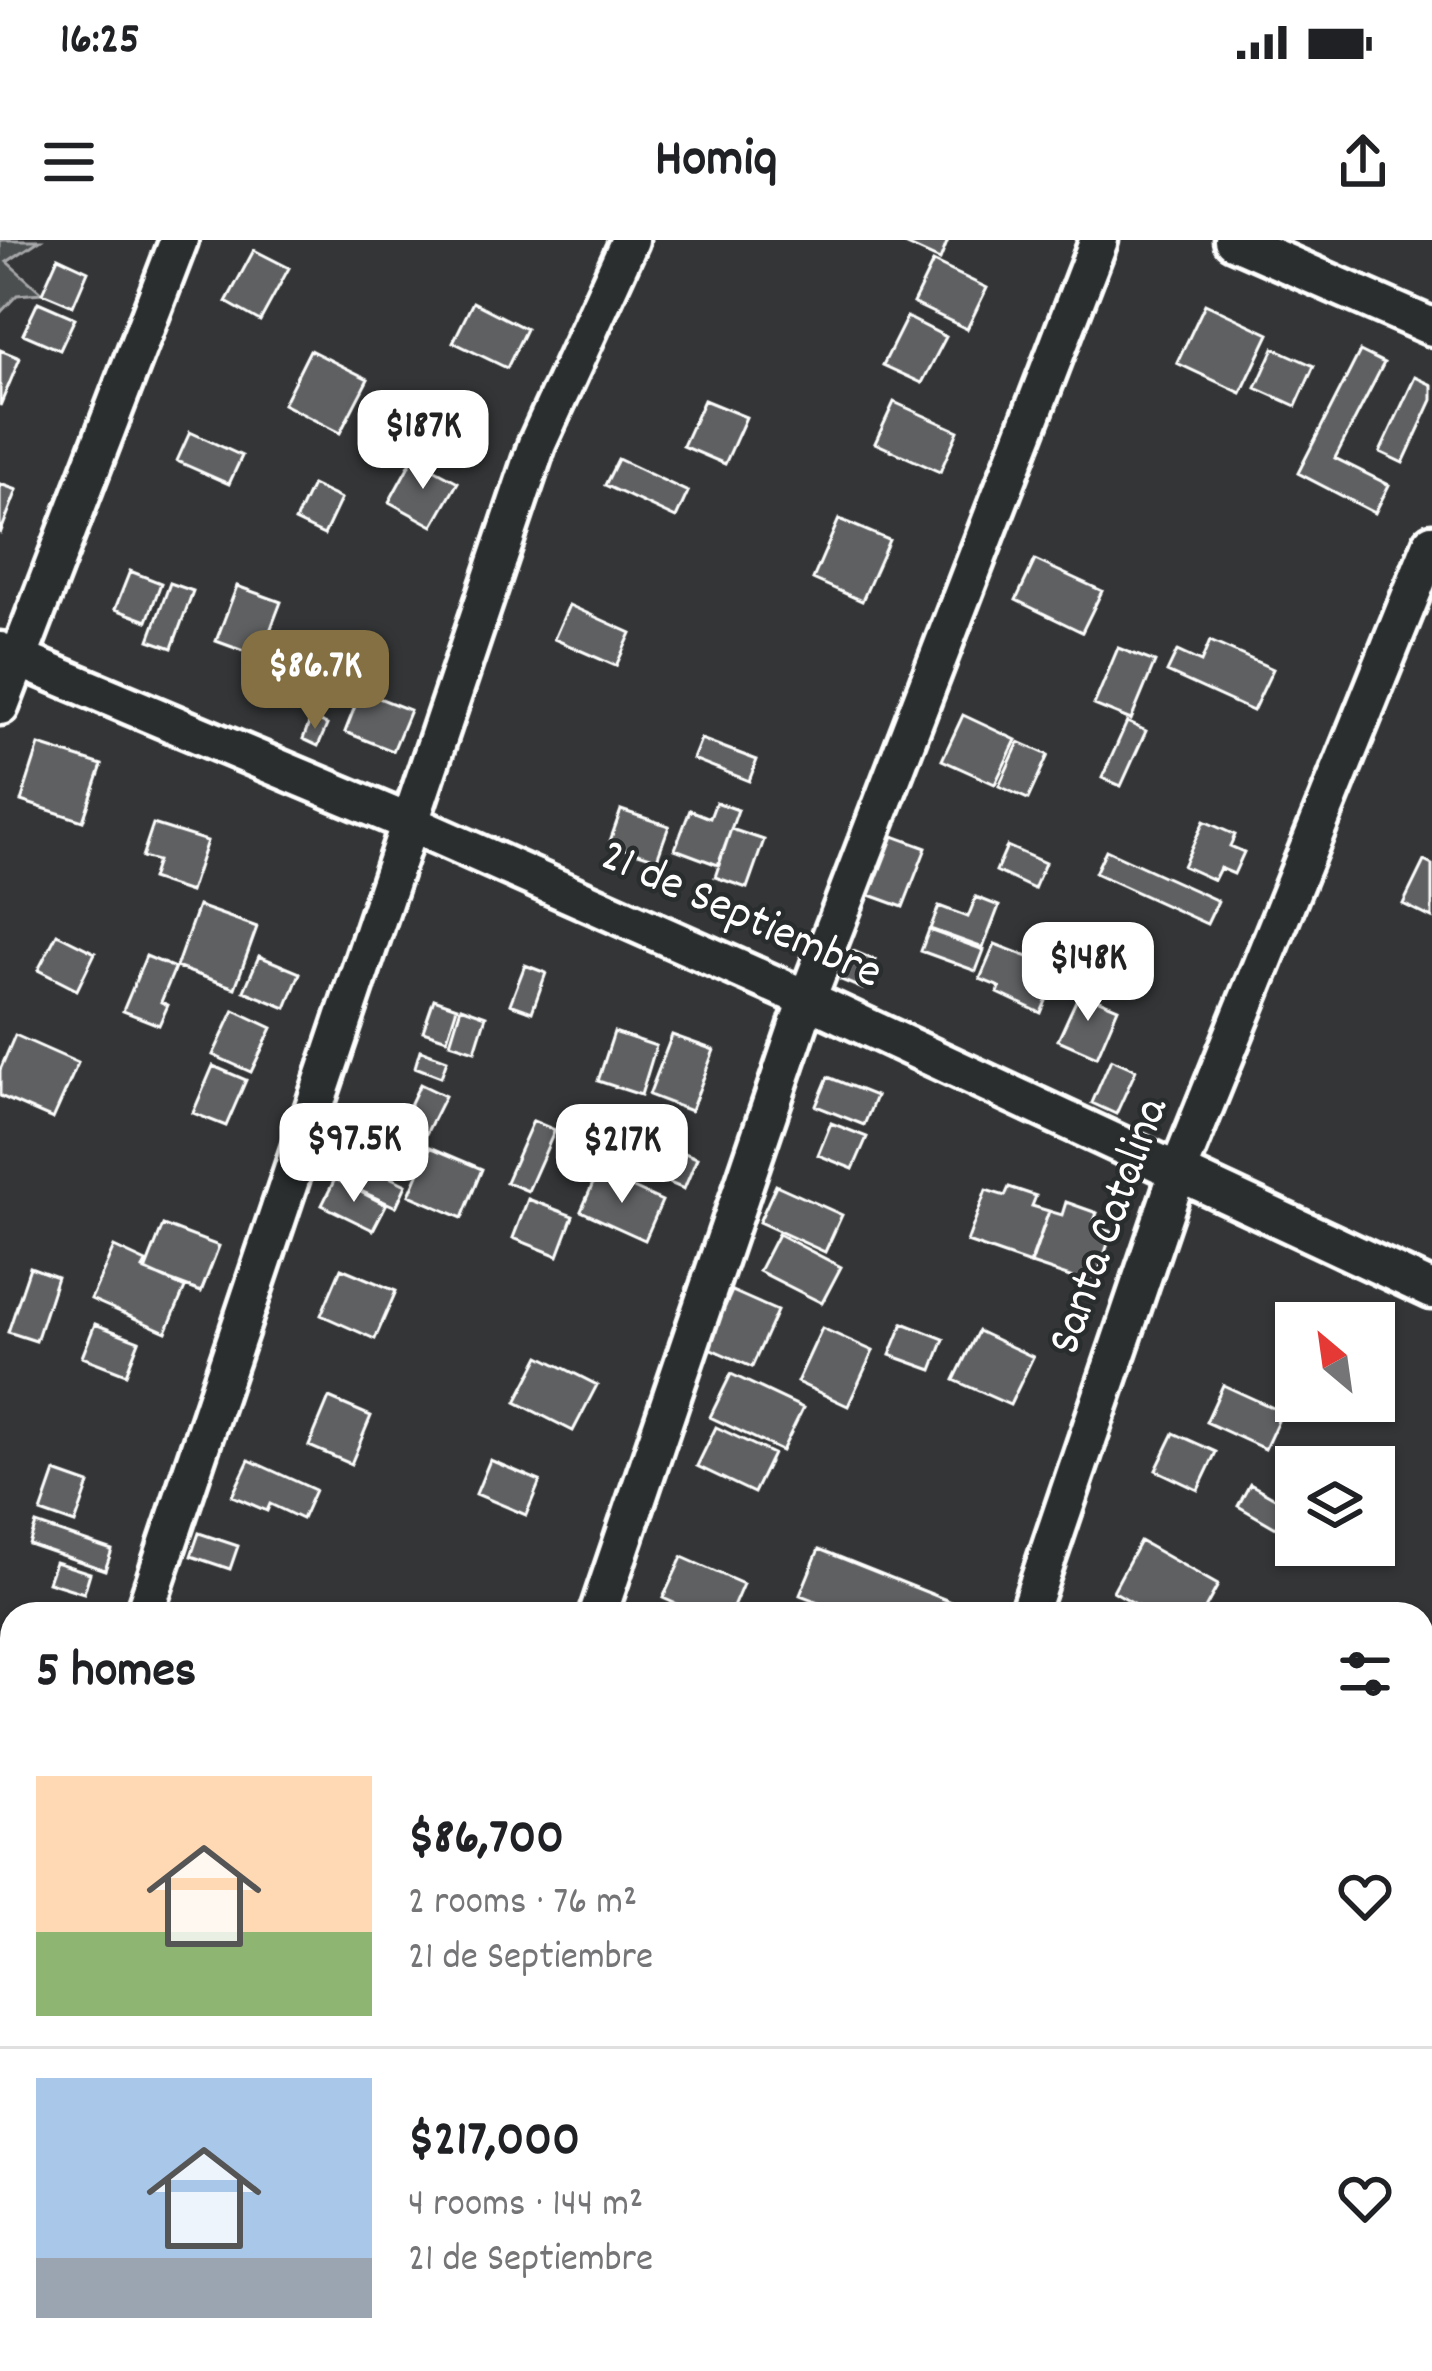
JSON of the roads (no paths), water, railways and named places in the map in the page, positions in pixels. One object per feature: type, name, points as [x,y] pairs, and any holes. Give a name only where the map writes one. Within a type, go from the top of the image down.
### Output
[{"type":"street","points":[[0,706],[9,654],[179,240]]},
{"type":"street","points":[[149,1602],[537,444],[630,240]]},
{"type":"street","points":[[602,1602],[807,999],[1099,240]]},
{"type":"street","points":[[1234,240],[1432,327]]},
{"type":"street","name":"Santa Catalina","points":[[1032,1602],[1178,1172],[1432,543]]},
{"type":"street","name":"21 de Septiembre","points":[[9,654],[412,824],[807,999],[1432,1290]]}]
